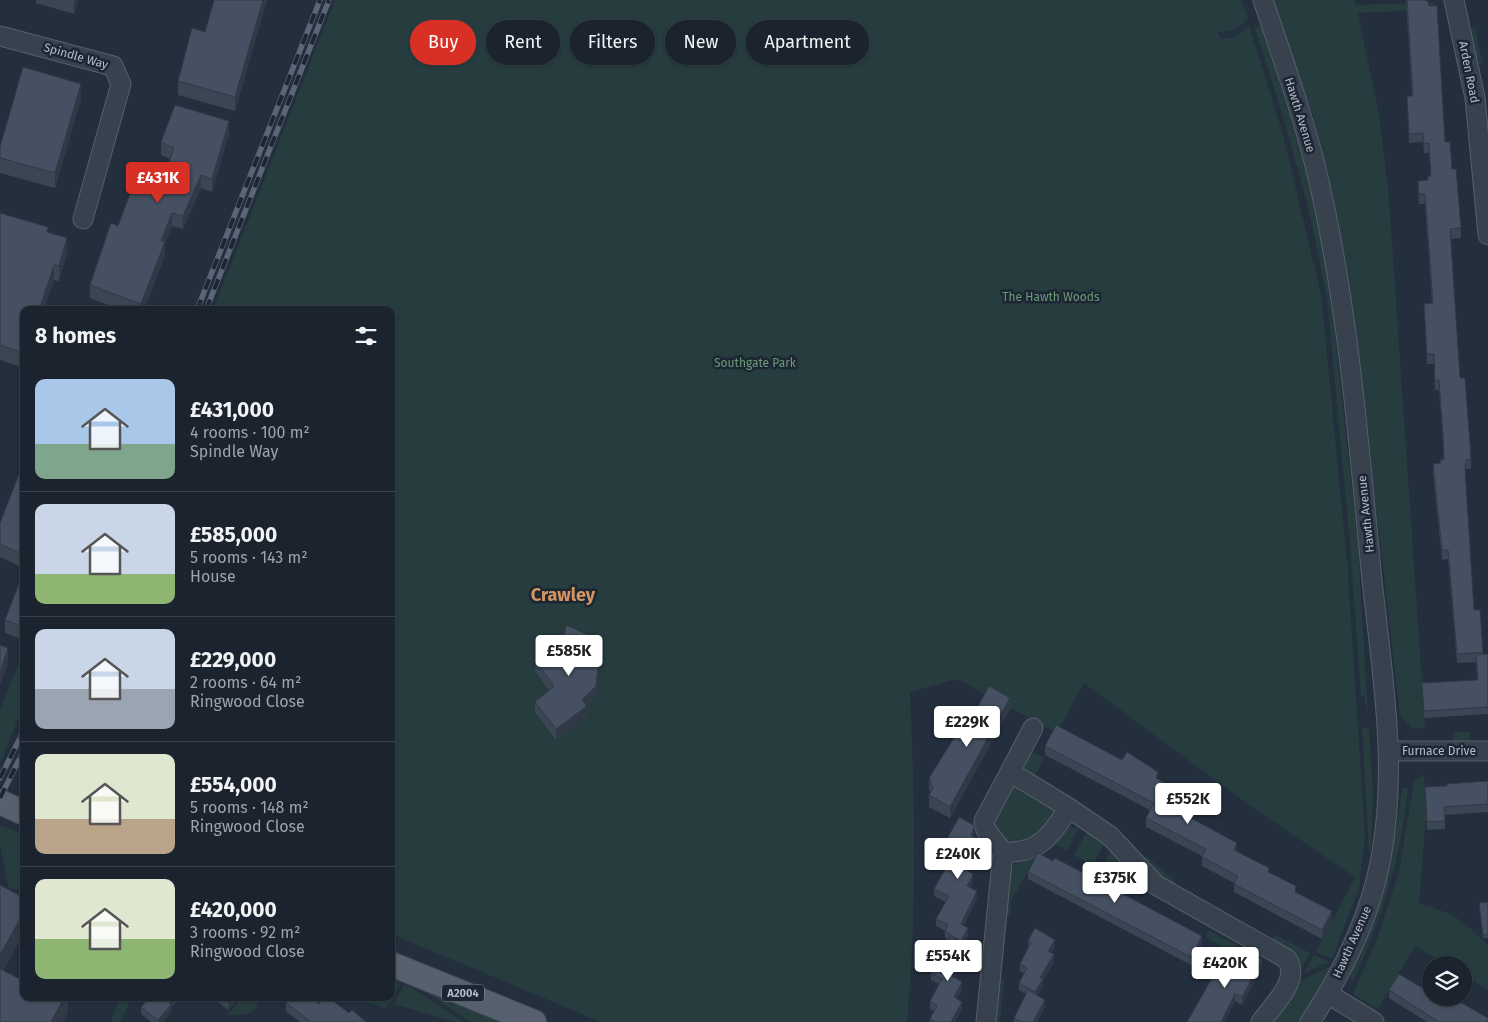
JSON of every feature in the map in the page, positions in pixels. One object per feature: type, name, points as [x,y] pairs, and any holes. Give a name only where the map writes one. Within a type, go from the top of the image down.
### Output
[{"type":"main road","points":[[0,802],[20,810]]},
{"type":"main road","name":"A2004","points":[[395,966],[534,1022]]},
{"type":"street","name":"Hawth Avenue","points":[[1263,0],[1319,179],[1338,279],[1358,435],[1390,751],[1381,857],[1373,893],[1363,924],[1328,994],[1310,1022]]},
{"type":"street","name":"Arden Road","points":[[1454,0],[1475,98],[1488,235]]},
{"type":"street","name":"Spindle Way","points":[[0,36],[113,66],[116,72],[121,84],[83,219]]},
{"type":"street","points":[[986,1022],[1003,852],[986,830],[984,821],[1033,728]]},
{"type":"street","name":"Furnace Drive","points":[[1390,751],[1488,751]]},
{"type":"street","points":[[1010,772],[1110,836],[1156,885],[1286,959],[1291,967],[1290,978],[1261,1022]]},
{"type":"street","points":[[1003,852],[1033,849],[1051,834],[1069,808]]},
{"type":"street","points":[[1328,994],[1371,1021]]},
{"type":"green space","name":"Southgate Park","points":[[335,0],[1241,0],[1248,19],[1234,30],[1218,32],[1221,39],[1236,37],[1249,26],[1282,131],[1321,294],[1347,560],[1365,836],[1359,888],[1332,959],[1316,952],[1355,877],[1252,807],[1084,683],[1057,733],[957,679],[910,692],[914,898],[907,1022],[601,1022],[395,936],[395,306],[215,306]]},
{"type":"green space","points":[[1273,0],[1354,0],[1356,5],[1434,2],[1439,9],[1358,13],[1380,120],[1389,200],[1425,727],[1413,729],[1400,716],[1364,401],[1333,197],[1313,115]]},
{"type":"green space","points":[[1254,26],[1262,27],[1304,162],[1328,269],[1358,546],[1368,714],[1364,696],[1361,696],[1350,543],[1327,299],[1296,161]]},
{"type":"green space","points":[[1475,27],[1483,65],[1476,63],[1469,30]]},
{"type":"green space","points":[[20,659],[20,714],[0,764],[0,711]]},
{"type":"green space","points":[[1369,727],[1373,795],[1371,852],[1369,852],[1362,728]]},
{"type":"green space","points":[[1453,732],[1470,732],[1470,741],[1453,741]]},
{"type":"green space","points":[[1030,751],[1044,758],[1035,775],[1023,767]]},
{"type":"green space","points":[[1424,775],[1426,816],[1419,904],[1457,918],[1488,945],[1488,990],[1472,980],[1472,956],[1432,956],[1415,946],[1378,1009],[1353,994],[1377,939],[1399,872],[1414,781]]},
{"type":"green space","points":[[1014,784],[1054,807],[1053,818],[1025,844],[1006,843],[994,832],[994,814]]},
{"type":"green space","points":[[1402,788],[1408,788],[1405,814],[1389,888],[1363,959],[1352,983],[1351,972],[1353,965],[1369,933],[1386,880],[1394,843]]},
{"type":"green space","points":[[0,825],[20,833],[20,890],[8,887],[0,843]]},
{"type":"green space","points":[[1067,827],[1079,828],[1067,851],[1050,842]]},
{"type":"green space","points":[[1088,829],[1105,841],[1093,865],[1074,855]]},
{"type":"green space","points":[[1112,847],[1127,864],[1119,878],[1102,869]]},
{"type":"green space","points":[[1037,855],[1011,901],[1010,918],[1003,914],[1011,867],[1018,861]]},
{"type":"green space","points":[[1146,856],[1175,881],[1171,886],[1144,861]]},
{"type":"green space","points":[[1209,931],[1260,957],[1257,965],[1206,938]]},
{"type":"green space","points":[[1275,935],[1310,953],[1302,968],[1299,958],[1274,942]]},
{"type":"green space","points":[[1314,955],[1329,962],[1304,973]]},
{"type":"green space","points":[[1335,964],[1300,1022],[1271,1022],[1299,982]]},
{"type":"green space","points":[[997,978],[1004,980],[1000,1022],[992,1022]]},
{"type":"green space","points":[[395,981],[400,984],[395,993]]},
{"type":"green space","points":[[412,983],[514,1022],[471,1022]]},
{"type":"green space","points":[[404,985],[414,989],[463,1022],[455,1022],[394,1004]]},
{"type":"green space","points":[[119,1001],[130,1001],[120,1022],[111,1022]]},
{"type":"green space","points":[[239,1001],[258,1001],[254,1010],[247,1014],[227,1015]]},
{"type":"green space","points":[[362,1001],[390,1001],[386,1008]]},
{"type":"building","points":[[214,0],[263,0],[235,97],[178,81],[192,28],[205,32]]},
{"type":"building","points":[[1407,0],[1426,0],[1429,6],[1437,6],[1445,142],[1450,142],[1452,169],[1456,169],[1461,228],[1450,229],[1460,378],[1465,378],[1471,459],[1466,460],[1465,469],[1474,610],[1480,610],[1483,652],[1457,654],[1448,550],[1442,550],[1433,464],[1441,463],[1440,460],[1444,459],[1443,434],[1439,380],[1435,381],[1434,354],[1427,354],[1424,304],[1433,303],[1425,194],[1419,194],[1418,181],[1428,180],[1428,176],[1431,176],[1429,143],[1424,144],[1423,133],[1409,134],[1407,96],[1413,96]]},
{"type":"building","points":[[23,67],[81,84],[55,173],[0,158],[0,147]]},
{"type":"building","points":[[175,105],[229,121],[212,179],[201,175],[183,216],[172,213],[161,241],[165,242],[141,304],[90,285],[111,223],[118,226],[138,172],[162,182],[174,148],[161,142]]},
{"type":"building","points":[[0,213],[48,227],[47,232],[67,238],[59,266],[54,265],[40,306],[20,306],[20,352],[0,345]]},
{"type":"building","points":[[20,472],[20,553],[0,544],[0,523]]},
{"type":"building","points":[[20,581],[20,626],[5,620]]},
{"type":"building","points":[[566,625],[586,634],[590,644],[599,656],[596,686],[582,700],[587,706],[556,729],[535,702],[554,686],[535,661],[543,653],[561,657]]},
{"type":"building","points":[[0,645],[8,648],[0,672]]},
{"type":"building","points":[[1488,654],[1488,707],[1424,711],[1422,683],[1478,680],[1476,655]]},
{"type":"building","points":[[989,686],[1010,698],[950,807],[929,795],[933,788],[929,778],[957,733],[962,736]]},
{"type":"building","points":[[1056,725],[1122,760],[1127,752],[1158,772],[1156,778],[1167,784],[1170,788],[1169,790],[1179,795],[1176,799],[1190,806],[1185,815],[1237,843],[1234,850],[1269,868],[1268,872],[1296,886],[1295,892],[1332,911],[1322,930],[1234,884],[1238,876],[1202,857],[1206,849],[1146,818],[1154,803],[1045,746]]},
{"type":"building","points":[[1488,781],[1488,804],[1444,807],[1445,821],[1427,822],[1425,787]]},
{"type":"building","points":[[959,817],[975,826],[971,835],[979,839],[963,868],[973,874],[967,886],[977,891],[961,924],[968,928],[961,941],[945,931],[948,925],[936,919],[949,896],[934,889],[951,859],[947,857],[954,843],[947,839]]},
{"type":"building","points":[[1038,853],[1053,861],[1055,858],[1202,936],[1191,957],[1028,872]]},
{"type":"building","points":[[0,885],[20,896],[20,919],[0,955]]},
{"type":"building","points":[[1488,902],[1488,934],[1483,935],[1479,903]]},
{"type":"building","points":[[1035,928],[1055,940],[1048,951],[1054,954],[1040,978],[1043,979],[1035,992],[1019,983],[1027,968],[1020,964],[1031,942],[1028,941]]},
{"type":"building","points":[[951,937],[968,947],[952,976],[962,982],[954,997],[962,1002],[951,1022],[935,1022],[930,1019],[937,1006],[930,1001],[942,979],[931,973]]},
{"type":"building","points":[[1241,949],[1262,960],[1242,997],[1235,994],[1221,1022],[1187,1022],[1220,964],[1231,970]]},
{"type":"building","points":[[0,969],[20,979],[20,1001],[62,1001],[51,1022],[0,1022]]},
{"type":"building","points":[[1399,974],[1422,988],[1422,1006],[1467,1006],[1488,1018],[1488,1022],[1439,1022],[1389,990]]},
{"type":"building","points":[[1028,990],[1045,1000],[1033,1022],[1022,1022],[1014,1018]]},
{"type":"building","points":[[146,1001],[171,1001],[169,1003],[171,1005],[158,1020],[141,1007]]},
{"type":"building","points":[[288,1001],[315,1001],[319,1004],[322,1001],[333,1001],[349,1013],[352,1010],[366,1022],[311,1022],[286,1003]]},
{"type":"railway","points":[[199,306],[320,0]]},
{"type":"railway","points":[[208,306],[329,0]]},
{"type":"railway","points":[[0,778],[20,738]]},
{"type":"railway","points":[[0,798],[20,758]]},
{"type":"district","name":"Crawley","points":[[563,595]]},
{"type":"park label","name":"The Hawth Woods","points":[[1051,297]]}]
